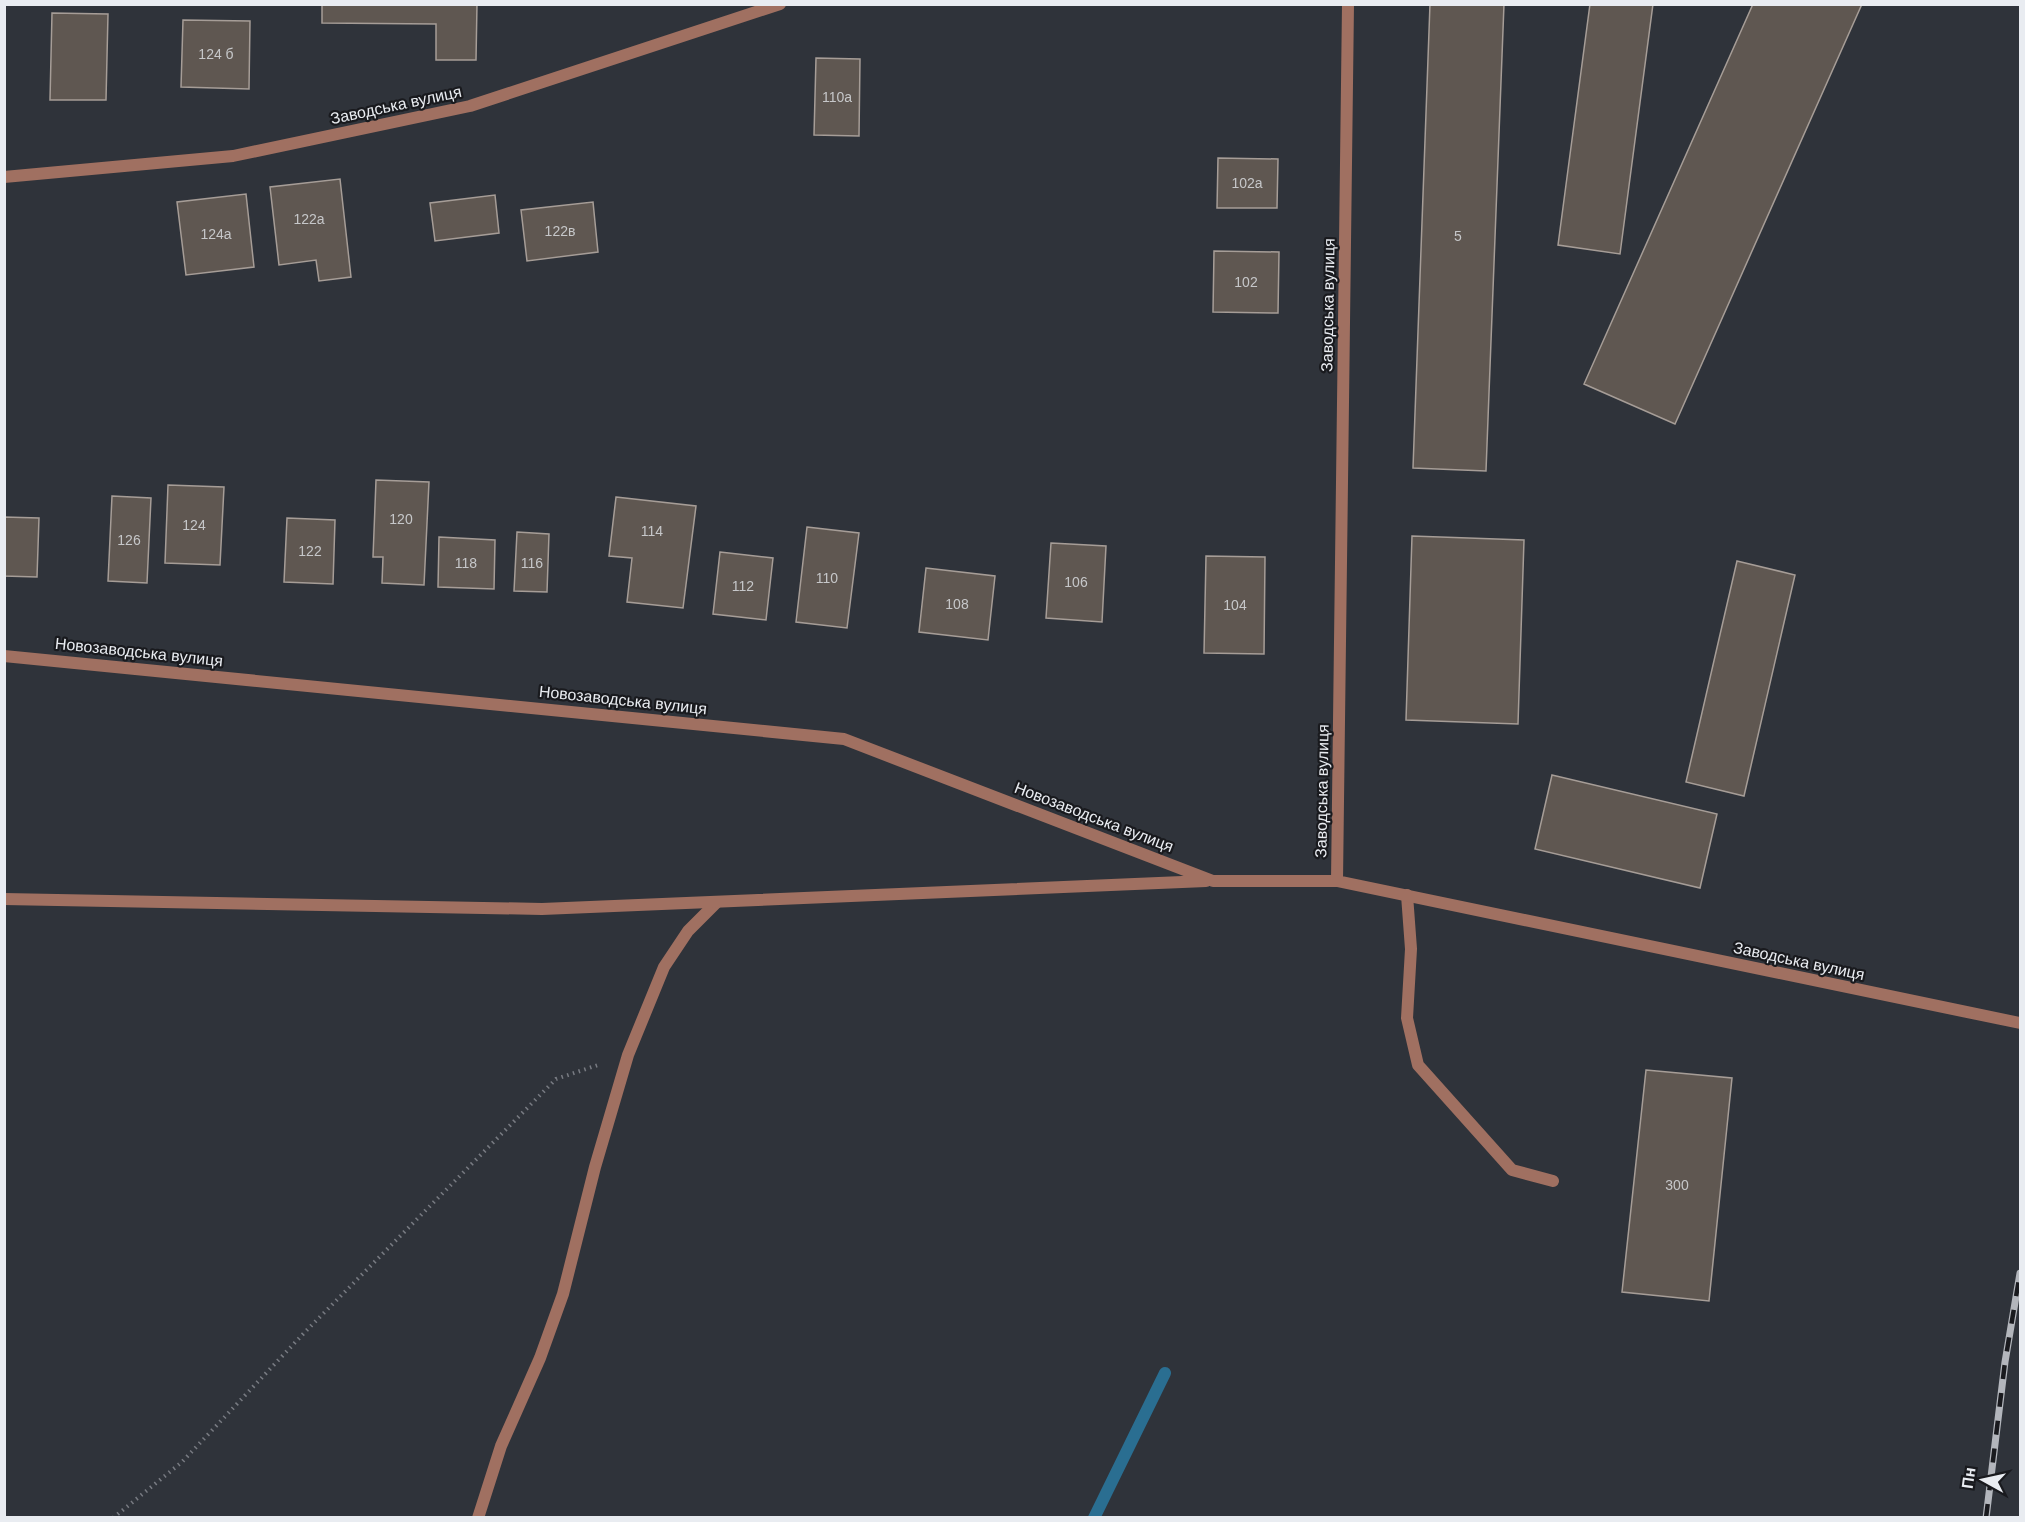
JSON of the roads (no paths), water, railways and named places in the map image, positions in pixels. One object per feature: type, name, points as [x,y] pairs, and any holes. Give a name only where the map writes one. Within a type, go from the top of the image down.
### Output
[{"type":"street","name":"Заводська вулиця","points":[[4,177],[233,156],[470,106],[780,4]]},
{"type":"street","name":"Заводська вулиця","points":[[1348,4],[1337,881],[2020,1023]]},
{"type":"street","name":"Новозаводська вулиця","points":[[4,656],[844,738],[1213,881]]},
{"type":"street","name":"Новозаводська вулиця","points":[[4,899],[542,909],[1213,881],[1337,881]]},
{"type":"street","points":[[1407,895],[1411,949],[1407,1018],[1418,1065],[1512,1170],[1553,1181]]},
{"type":"street","points":[[478,1518],[501,1446],[540,1358],[563,1294],[595,1167],[628,1055],[664,967],[688,931],[717,902]]},
{"type":"waterway","points":[[1094,1518],[1165,1373]]},
{"type":"railway","points":[[1986,1518],[2005,1362],[2020,1273]]}]
